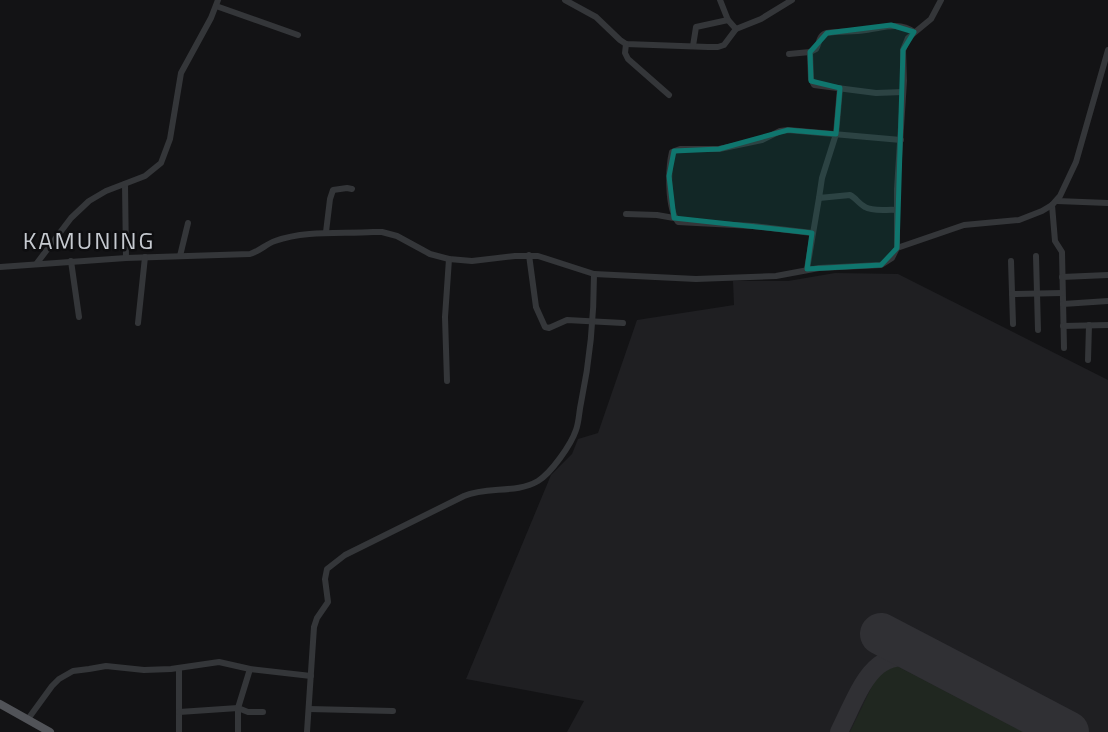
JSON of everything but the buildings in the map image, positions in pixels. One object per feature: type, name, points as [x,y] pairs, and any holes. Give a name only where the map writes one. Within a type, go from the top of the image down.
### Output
[{"type":"main road","points":[[0,704],[28,719],[37,729],[50,732]]},
{"type":"street","points":[[565,0],[596,17],[626,44],[693,47],[722,46],[736,29],[753,24],[792,0]]},
{"type":"street","points":[[720,0],[728,20],[736,29]]},
{"type":"street","points":[[0,267],[145,257],[250,254],[276,240],[326,232],[382,232],[397,236],[430,254],[449,259],[480,260],[529,255],[594,274],[696,279],[776,276],[807,269],[881,265],[892,258],[897,248],[903,50],[906,41],[914,32],[931,19],[941,0]]},
{"type":"street","points":[[37,263],[71,219],[89,201],[152,172],[161,163],[170,139],[181,73],[217,3],[298,35]]},
{"type":"street","points":[[693,47],[696,27],[728,20]]},
{"type":"street","points":[[789,54],[816,49],[823,34],[827,33],[891,25],[914,32]]},
{"type":"street","points":[[626,44],[625,53],[628,59],[668,95]]},
{"type":"street","points":[[897,248],[964,225],[1029,217],[1054,203],[1076,162],[1108,50]]},
{"type":"street","points":[[810,52],[812,83],[876,93],[903,92]]},
{"type":"street","points":[[807,269],[822,178],[836,134],[840,88]]},
{"type":"street","points":[[674,218],[668,176],[674,150],[719,149],[762,140],[780,131],[789,130],[901,140]]},
{"type":"street","points":[[125,184],[126,258]]},
{"type":"street","points":[[326,232],[333,190],[352,189]]},
{"type":"street","points":[[818,198],[850,195],[868,208],[897,210]]},
{"type":"street","points":[[1054,203],[1108,203]]},
{"type":"street","points":[[1054,203],[1055,241],[1062,252],[1064,348]]},
{"type":"street","points":[[626,214],[657,215],[674,218],[679,222],[753,226],[812,233]]},
{"type":"street","points":[[180,256],[188,223]]},
{"type":"street","points":[[529,255],[536,307],[545,327],[549,328],[567,320],[622,323]]},
{"type":"street","points":[[1036,256],[1038,330]]},
{"type":"street","points":[[138,323],[145,257]]},
{"type":"street","points":[[447,381],[445,317],[449,259]]},
{"type":"street","points":[[71,261],[79,317]]},
{"type":"street","points":[[1011,261],[1013,324]]},
{"type":"street","points":[[307,732],[314,627],[328,602],[325,574],[330,565],[471,493],[527,486],[549,471],[577,429],[593,322],[594,274]]},
{"type":"street","points":[[1062,277],[1108,275]]},
{"type":"street","points":[[1012,294],[1062,293]]},
{"type":"street","points":[[1063,304],[1108,301]]},
{"type":"street","points":[[1088,360],[1089,325]]},
{"type":"street","points":[[1063,326],[1108,325]]},
{"type":"street","points":[[28,719],[59,678],[73,671],[106,666],[144,670],[179,668],[219,662],[250,669],[311,676]]},
{"type":"street","points":[[179,668],[179,732]]},
{"type":"street","points":[[238,732],[238,708],[250,669]]},
{"type":"street","points":[[179,712],[238,708],[247,712],[262,712]]},
{"type":"street","points":[[309,709],[393,711]]},
{"type":"highlighted area","points":[[891,25],[914,32],[903,50],[897,248],[881,265],[807,269],[812,233],[674,218],[669,176],[674,151],[719,149],[788,130],[836,134],[840,88],[811,81],[810,52],[827,33]]},
{"type":"shaded area","points":[[835,273],[898,274],[1108,380],[1108,732],[567,732],[584,701],[466,679],[551,475],[572,454],[578,439],[598,433],[637,320],[734,305],[733,281],[788,281]]},
{"type":"shaded area","points":[[893,666],[1024,732],[850,732],[876,678]]},
{"type":"taxiway","points":[[839,732],[864,682],[885,661],[899,657],[917,658],[939,665]]},
{"type":"taxiway","points":[[1045,720],[1059,732]]},
{"type":"runway","points":[[881,634],[1068,732]]},
{"type":"district","name":"KAMUNING","points":[[89,240]]}]
